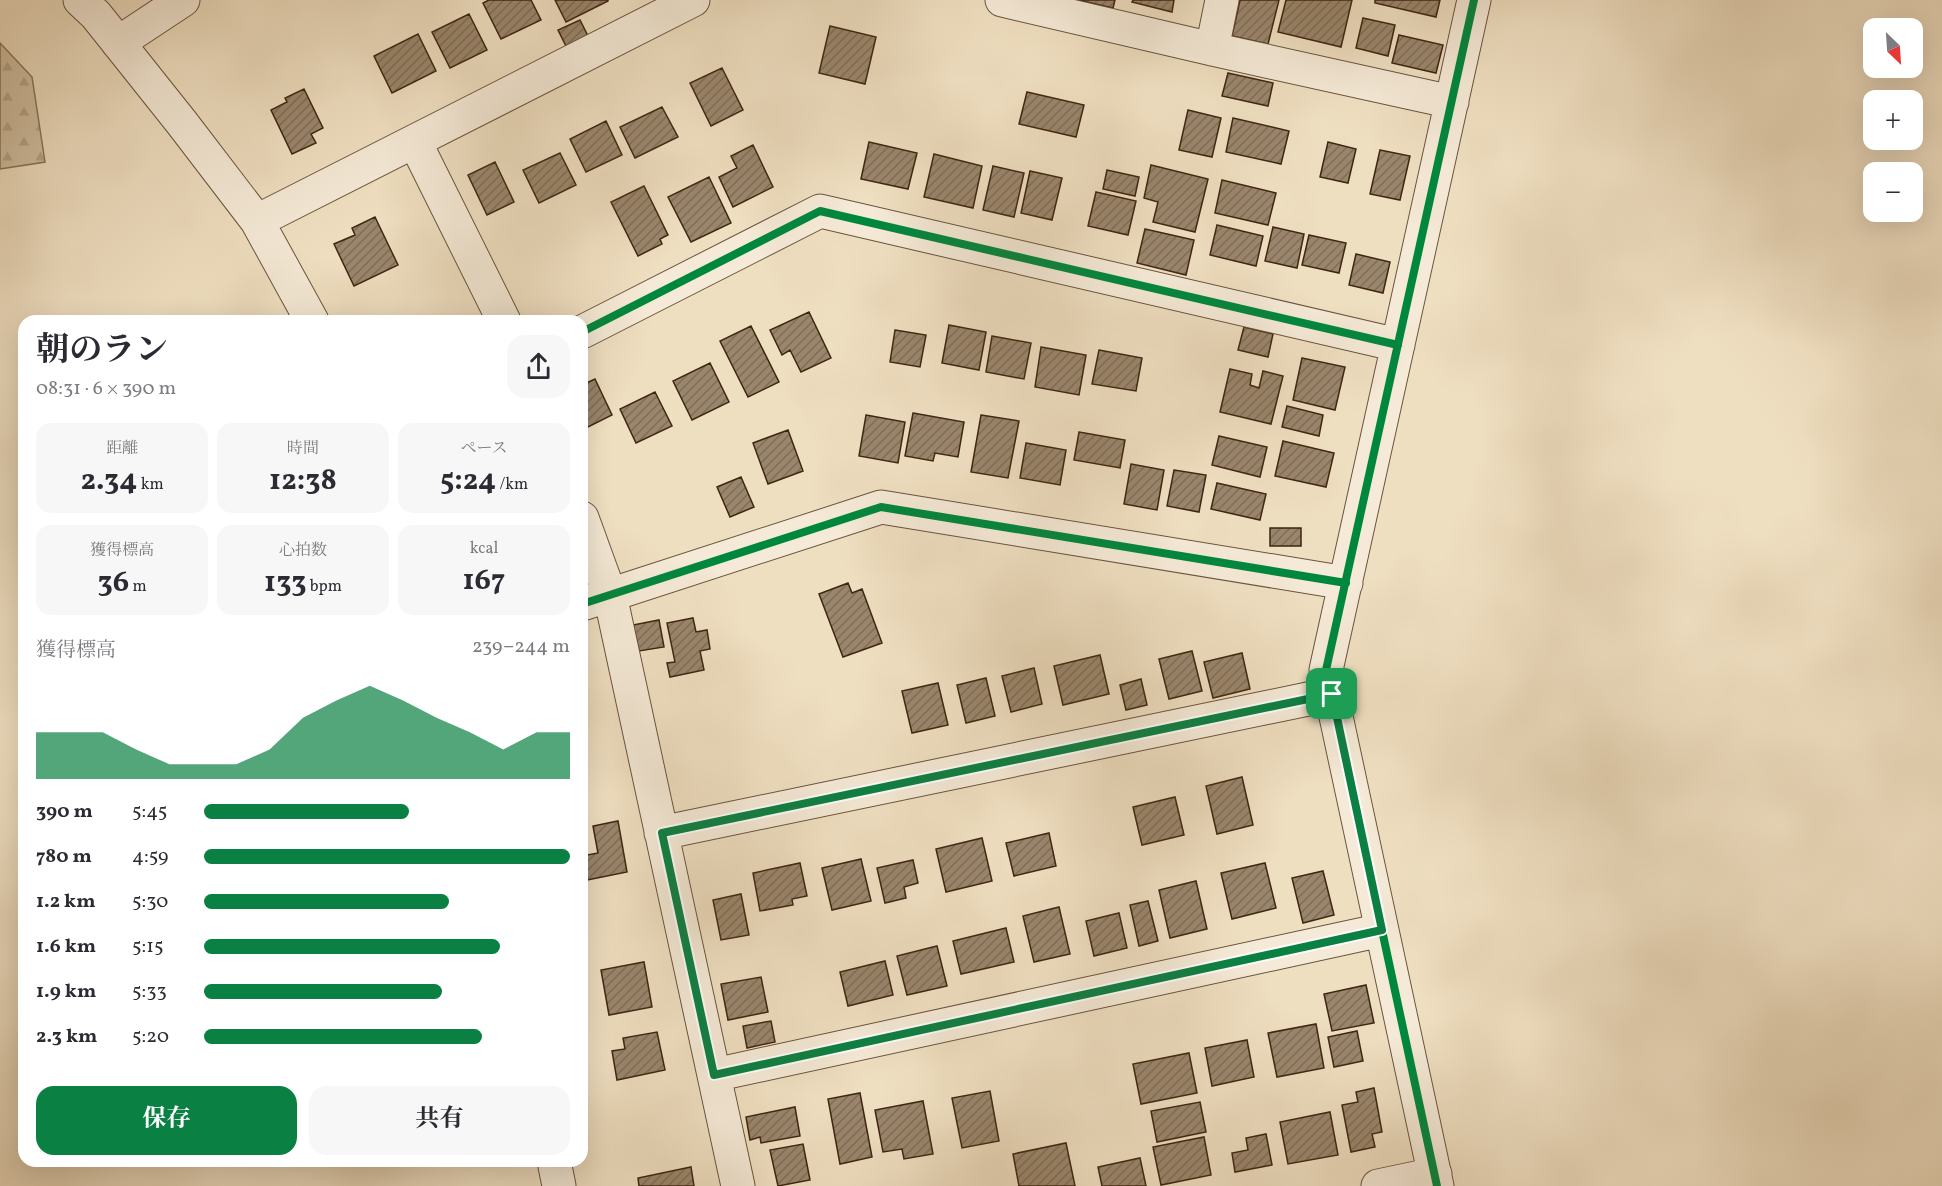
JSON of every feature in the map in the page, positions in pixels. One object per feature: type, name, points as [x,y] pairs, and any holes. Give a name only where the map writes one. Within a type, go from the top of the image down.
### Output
[{"type":"street","points":[[80,0],[96,15],[257,222],[309,315]]},
{"type":"street","points":[[118,43],[183,0]]},
{"type":"street","points":[[257,222],[693,0]]},
{"type":"street","points":[[1002,0],[1452,102]]},
{"type":"street","points":[[1212,49],[1222,0]]},
{"type":"street","points":[[1378,1186],[1436,1180],[1326,670],[1474,0]]},
{"type":"street","points":[[415,142],[501,315]]},
{"type":"street","points":[[588,329],[820,211],[1398,345]]},
{"type":"street","points":[[596,599],[880,507],[1346,583]]},
{"type":"street","points":[[588,553],[596,599],[662,833],[738,1186]]},
{"type":"street","points":[[662,833],[1332,694]]},
{"type":"street","points":[[714,1075],[1382,930]]},
{"type":"street","points":[[555,1167],[559,1186]]},
{"type":"green space","points":[[0,43],[32,77],[45,162],[0,169]]},
{"type":"building","points":[[489,0],[531,0],[541,20],[501,39],[483,3]]},
{"type":"building","points":[[555,0],[608,0],[608,1],[566,22]]},
{"type":"building","points":[[1078,0],[1115,0],[1113,8]]},
{"type":"building","points":[[1133,0],[1174,0],[1172,12],[1132,2]]},
{"type":"building","points":[[1240,0],[1279,0],[1268,44],[1232,36]]},
{"type":"building","points":[[1286,0],[1352,0],[1341,47],[1278,32]]},
{"type":"building","points":[[1375,0],[1440,0],[1436,17],[1375,3]]},
{"type":"building","points":[[469,14],[487,50],[450,68],[432,32]]},
{"type":"building","points":[[1363,18],[1395,25],[1388,56],[1356,48]]},
{"type":"building","points":[[580,20],[590,40],[568,50],[558,30]]},
{"type":"building","points":[[830,26],[876,37],[865,84],[819,73]]},
{"type":"building","points":[[418,34],[436,71],[392,93],[374,56]]},
{"type":"building","points":[[1399,35],[1443,45],[1436,73],[1392,63]]},
{"type":"building","points":[[722,68],[743,110],[711,126],[690,83]]},
{"type":"building","points":[[1228,73],[1273,83],[1268,106],[1222,96]]},
{"type":"building","points":[[304,89],[323,128],[311,134],[316,143],[292,154],[271,110],[287,102],[285,98]]},
{"type":"building","points":[[1027,92],[1084,105],[1076,137],[1019,124]]},
{"type":"building","points":[[662,107],[678,137],[635,158],[620,127]]},
{"type":"building","points":[[1188,110],[1221,118],[1212,157],[1179,150]]},
{"type":"building","points":[[1233,118],[1289,131],[1281,164],[1226,152]]},
{"type":"building","points":[[606,121],[622,155],[586,172],[570,139]]},
{"type":"building","points":[[869,142],[917,153],[908,189],[861,179]]},
{"type":"building","points":[[1328,142],[1356,149],[1348,183],[1320,177]]},
{"type":"building","points":[[753,145],[773,187],[733,207],[719,177],[737,168],[731,156]]},
{"type":"building","points":[[1380,150],[1410,156],[1400,200],[1370,194]]},
{"type":"building","points":[[560,153],[576,185],[539,203],[523,170]]},
{"type":"building","points":[[934,154],[982,166],[973,208],[924,197]]},
{"type":"building","points":[[495,162],[514,202],[487,215],[468,175]]},
{"type":"building","points":[[1151,165],[1208,179],[1195,232],[1153,222],[1158,202],[1144,198]]},
{"type":"building","points":[[993,166],[1024,173],[1014,217],[983,210]]},
{"type":"building","points":[[1107,170],[1139,177],[1135,196],[1103,189]]},
{"type":"building","points":[[1030,171],[1062,178],[1052,220],[1021,213]]},
{"type":"building","points":[[709,177],[731,223],[691,242],[668,197]]},
{"type":"building","points":[[1222,180],[1276,193],[1268,225],[1215,213]]},
{"type":"building","points":[[644,186],[668,235],[660,239],[662,244],[638,256],[611,202]]},
{"type":"building","points":[[1096,192],[1136,201],[1128,235],[1088,226]]},
{"type":"building","points":[[375,217],[398,265],[354,286],[334,244],[355,235],[352,228]]},
{"type":"building","points":[[1217,225],[1263,236],[1256,266],[1210,255]]},
{"type":"building","points":[[1273,227],[1304,234],[1297,268],[1265,261]]},
{"type":"building","points":[[1145,229],[1194,240],[1186,275],[1137,263]]},
{"type":"building","points":[[1309,235],[1346,243],[1339,273],[1302,265]]},
{"type":"building","points":[[1356,254],[1390,262],[1383,293],[1349,285]]},
{"type":"building","points":[[809,312],[831,358],[801,372],[790,350],[782,355],[770,330]]},
{"type":"building","points":[[949,325],[986,332],[979,370],[942,363]]},
{"type":"building","points":[[751,326],[779,382],[748,397],[720,341]]},
{"type":"building","points":[[1244,327],[1273,334],[1268,357],[1238,350]]},
{"type":"building","points":[[895,330],[926,335],[920,367],[890,362]]},
{"type":"building","points":[[992,336],[1031,343],[1024,379],[986,372]]},
{"type":"building","points":[[1041,347],[1086,355],[1079,395],[1035,387]]},
{"type":"building","points":[[1099,350],[1142,358],[1136,391],[1092,384]]},
{"type":"building","points":[[1302,358],[1345,367],[1335,410],[1293,400]]},
{"type":"building","points":[[710,363],[729,402],[692,420],[673,381]]},
{"type":"building","points":[[1230,369],[1252,374],[1250,385],[1259,388],[1263,371],[1283,376],[1271,424],[1220,412]]},
{"type":"building","points":[[595,379],[612,415],[588,427],[588,382]]},
{"type":"building","points":[[655,392],[672,426],[636,443],[620,409]]},
{"type":"building","points":[[1287,406],[1323,415],[1319,436],[1282,427]]},
{"type":"building","points":[[913,413],[964,422],[958,457],[935,453],[933,461],[905,456]]},
{"type":"building","points":[[866,415],[905,422],[898,463],[859,456]]},
{"type":"building","points":[[981,415],[1019,421],[1008,478],[971,472]]},
{"type":"building","points":[[788,430],[803,471],[768,484],[753,443]]},
{"type":"building","points":[[1079,432],[1125,440],[1120,468],[1074,460]]},
{"type":"building","points":[[1219,436],[1267,447],[1260,477],[1212,465]]},
{"type":"building","points":[[1283,441],[1334,453],[1326,487],[1275,476]]},
{"type":"building","points":[[1026,443],[1066,450],[1060,485],[1020,478]]},
{"type":"building","points":[[1131,464],[1164,470],[1157,510],[1124,504]]},
{"type":"building","points":[[1174,470],[1206,475],[1199,512],[1167,506]]},
{"type":"building","points":[[741,477],[754,507],[730,517],[717,487]]},
{"type":"building","points":[[1217,483],[1266,494],[1260,520],[1211,509]]},
{"type":"building","points":[[1270,528],[1301,528],[1301,546],[1270,546]]},
{"type":"building","points":[[848,583],[852,593],[862,589],[882,643],[843,657],[819,594]]},
{"type":"building","points":[[693,618],[696,632],[707,630],[710,649],[700,651],[704,670],[670,677],[667,663],[675,662],[667,623]]},
{"type":"building","points":[[659,620],[664,647],[639,651],[633,625]]},
{"type":"building","points":[[1192,651],[1202,691],[1169,699],[1159,659]]},
{"type":"building","points":[[1242,653],[1250,689],[1213,698],[1204,662]]},
{"type":"building","points":[[1100,655],[1109,694],[1063,705],[1054,666]]},
{"type":"building","points":[[1034,668],[1042,704],[1011,712],[1002,676]]},
{"type":"building","points":[[986,678],[995,716],[966,723],[957,685]]},
{"type":"building","points":[[1141,679],[1147,705],[1126,710],[1120,685]]},
{"type":"building","points":[[938,683],[948,725],[912,733],[902,691]]},
{"type":"building","points":[[1242,777],[1253,825],[1217,834],[1206,786]]},
{"type":"building","points":[[1175,797],[1184,835],[1142,845],[1133,807]]},
{"type":"building","points":[[618,821],[627,872],[588,880],[588,855],[598,853],[593,826]]},
{"type":"building","points":[[1049,833],[1056,866],[1014,876],[1006,843]]},
{"type":"building","points":[[982,838],[992,881],[946,892],[936,849]]},
{"type":"building","points":[[861,859],[871,901],[832,910],[822,868]]},
{"type":"building","points":[[913,860],[918,883],[904,887],[906,898],[885,903],[877,868]]},
{"type":"building","points":[[800,863],[807,896],[792,899],[793,905],[760,911],[753,873]]},
{"type":"building","points":[[1265,863],[1276,908],[1232,919],[1221,873]]},
{"type":"building","points":[[1323,871],[1334,915],[1303,923],[1292,878]]},
{"type":"building","points":[[1196,881],[1207,929],[1170,938],[1159,890]]},
{"type":"building","points":[[741,894],[749,935],[721,940],[713,900]]},
{"type":"building","points":[[1148,901],[1158,941],[1139,946],[1130,905]]},
{"type":"building","points":[[1059,907],[1070,954],[1034,962],[1023,916]]},
{"type":"building","points":[[1119,913],[1127,948],[1094,956],[1086,921]]},
{"type":"building","points":[[1006,928],[1014,962],[961,974],[953,941]]},
{"type":"building","points":[[937,946],[947,986],[907,995],[897,956]]},
{"type":"building","points":[[885,961],[893,995],[848,1006],[840,972]]},
{"type":"building","points":[[644,962],[652,1007],[609,1015],[601,970]]},
{"type":"building","points":[[761,977],[768,1012],[728,1020],[721,984]]},
{"type":"building","points":[[1366,985],[1374,1023],[1332,1031],[1324,994]]},
{"type":"building","points":[[771,1021],[775,1042],[747,1048],[743,1026]]},
{"type":"building","points":[[1316,1024],[1324,1068],[1277,1077],[1268,1033]]},
{"type":"building","points":[[1357,1031],[1363,1061],[1334,1067],[1328,1037]]},
{"type":"building","points":[[657,1032],[665,1070],[617,1080],[612,1051],[625,1049],[623,1038]]},
{"type":"building","points":[[1247,1040],[1254,1077],[1212,1086],[1205,1048]]},
{"type":"building","points":[[1189,1053],[1197,1093],[1141,1104],[1133,1064]]},
{"type":"building","points":[[1374,1088],[1382,1132],[1372,1134],[1375,1147],[1351,1152],[1342,1105],[1358,1102],[1356,1092]]},
{"type":"building","points":[[990,1091],[999,1141],[962,1148],[952,1098]]},
{"type":"building","points":[[860,1093],[872,1157],[840,1164],[828,1099]]},
{"type":"building","points":[[923,1101],[933,1154],[904,1159],[902,1149],[883,1152],[875,1110]]},
{"type":"building","points":[[1200,1102],[1206,1132],[1157,1142],[1151,1111]]},
{"type":"building","points":[[795,1107],[800,1136],[761,1143],[760,1137],[750,1140],[746,1117]]},
{"type":"building","points":[[1330,1112],[1338,1155],[1288,1164],[1280,1122]]},
{"type":"building","points":[[1266,1134],[1272,1165],[1235,1172],[1232,1153],[1248,1150],[1246,1138]]},
{"type":"building","points":[[1204,1137],[1211,1175],[1161,1185],[1153,1147]]},
{"type":"building","points":[[1066,1143],[1075,1186],[1019,1186],[1013,1154]]},
{"type":"building","points":[[803,1144],[810,1180],[778,1186],[770,1150]]},
{"type":"building","points":[[1140,1158],[1146,1186],[1102,1186],[1098,1167]]},
{"type":"building","points":[[691,1167],[694,1186],[639,1186],[638,1178]]},
{"type":"cycle path","points":[[1437,1186],[1326,670],[1474,0]]},
{"type":"cycle path","points":[[588,329],[820,211],[1398,345]]},
{"type":"cycle path","points":[[588,602],[881,507],[1346,583]]},
{"type":"route","points":[[1332,694],[1382,930],[714,1075],[662,833],[1332,694]]}]
